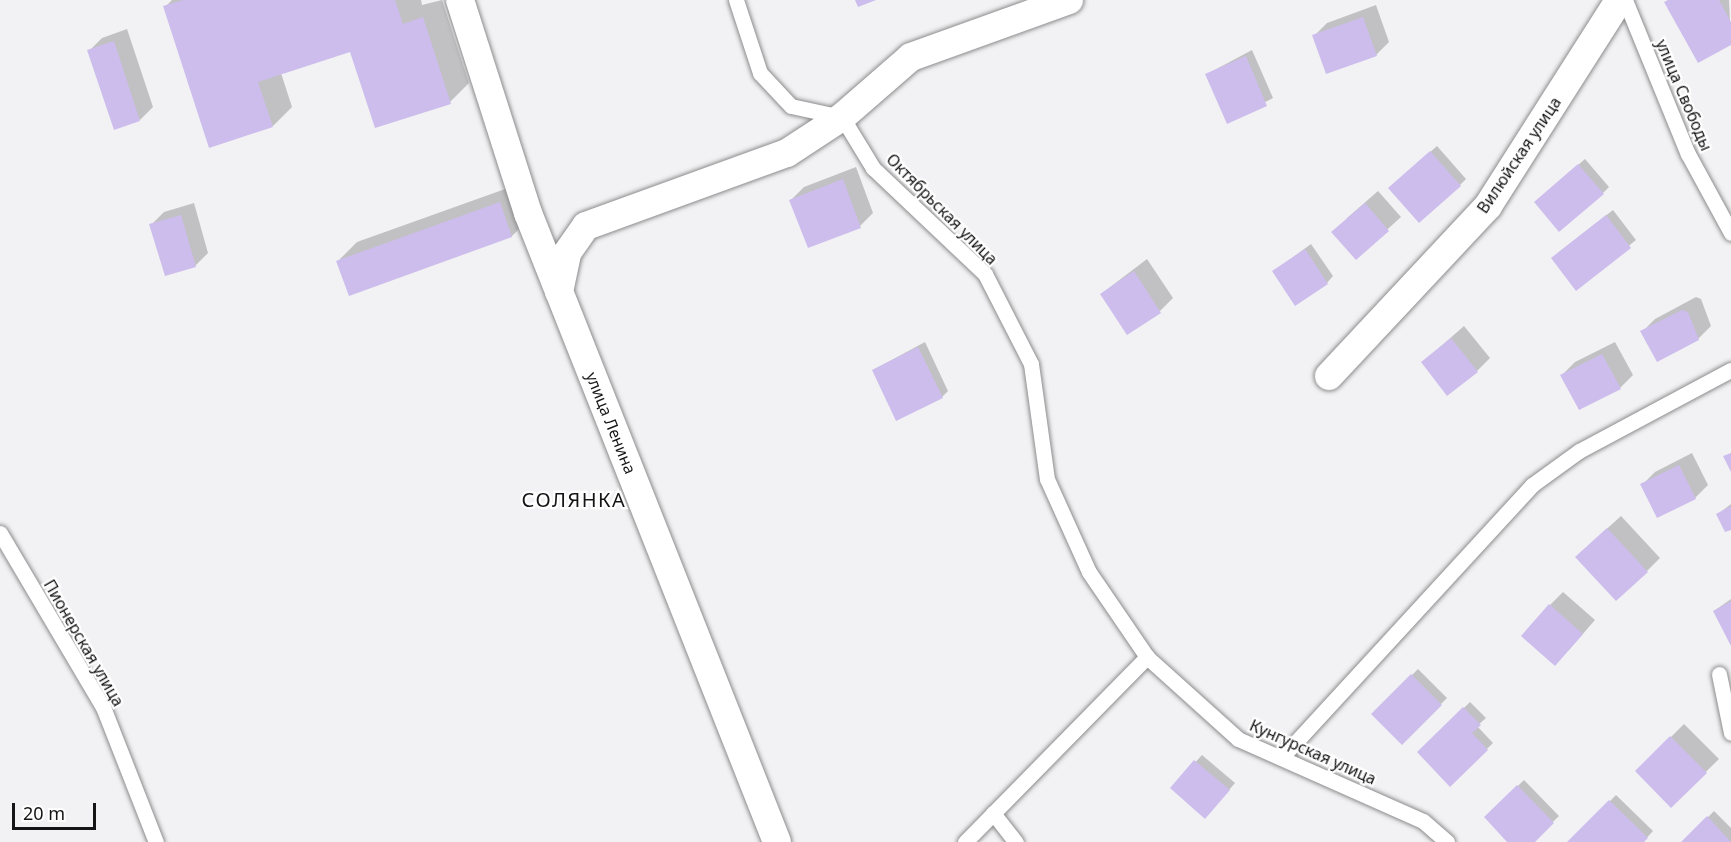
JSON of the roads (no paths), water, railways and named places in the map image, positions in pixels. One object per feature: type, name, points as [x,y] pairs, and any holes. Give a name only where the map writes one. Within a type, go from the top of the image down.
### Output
[{"type":"street","name":"улица Ленина","points":[[460,0],[528,213],[777,842]]},
{"type":"street","points":[[559,292],[567,253],[586,226],[786,153],[842,117],[911,57],[1070,0]]},
{"type":"street","name":"Вилюйская улица","points":[[1329,376],[1488,206],[1619,0]]},
{"type":"lane","points":[[736,0],[760,73],[791,106],[842,117]]},
{"type":"lane","name":"улица Свободы","points":[[1625,0],[1688,154],[1731,233]]},
{"type":"lane","name":"Октябрьская улица","points":[[842,117],[873,168],[985,274],[1030,363],[1047,479],[1089,572],[1147,657]]},
{"type":"lane","points":[[1282,757],[1532,485],[1579,451],[1731,370]]},
{"type":"lane","name":"Пионерская улица","points":[[0,533],[103,707],[156,842]]},
{"type":"lane","points":[[965,842],[1147,657]]},
{"type":"lane","name":"Кунгурская улица","points":[[1147,657],[1238,739],[1423,821],[1447,842]]},
{"type":"lane","points":[[1719,674],[1731,733]]},
{"type":"lane","points":[[993,813],[1016,842]]},
{"type":"district","name":"СОЛЯНКА","points":[[574,499]]}]
